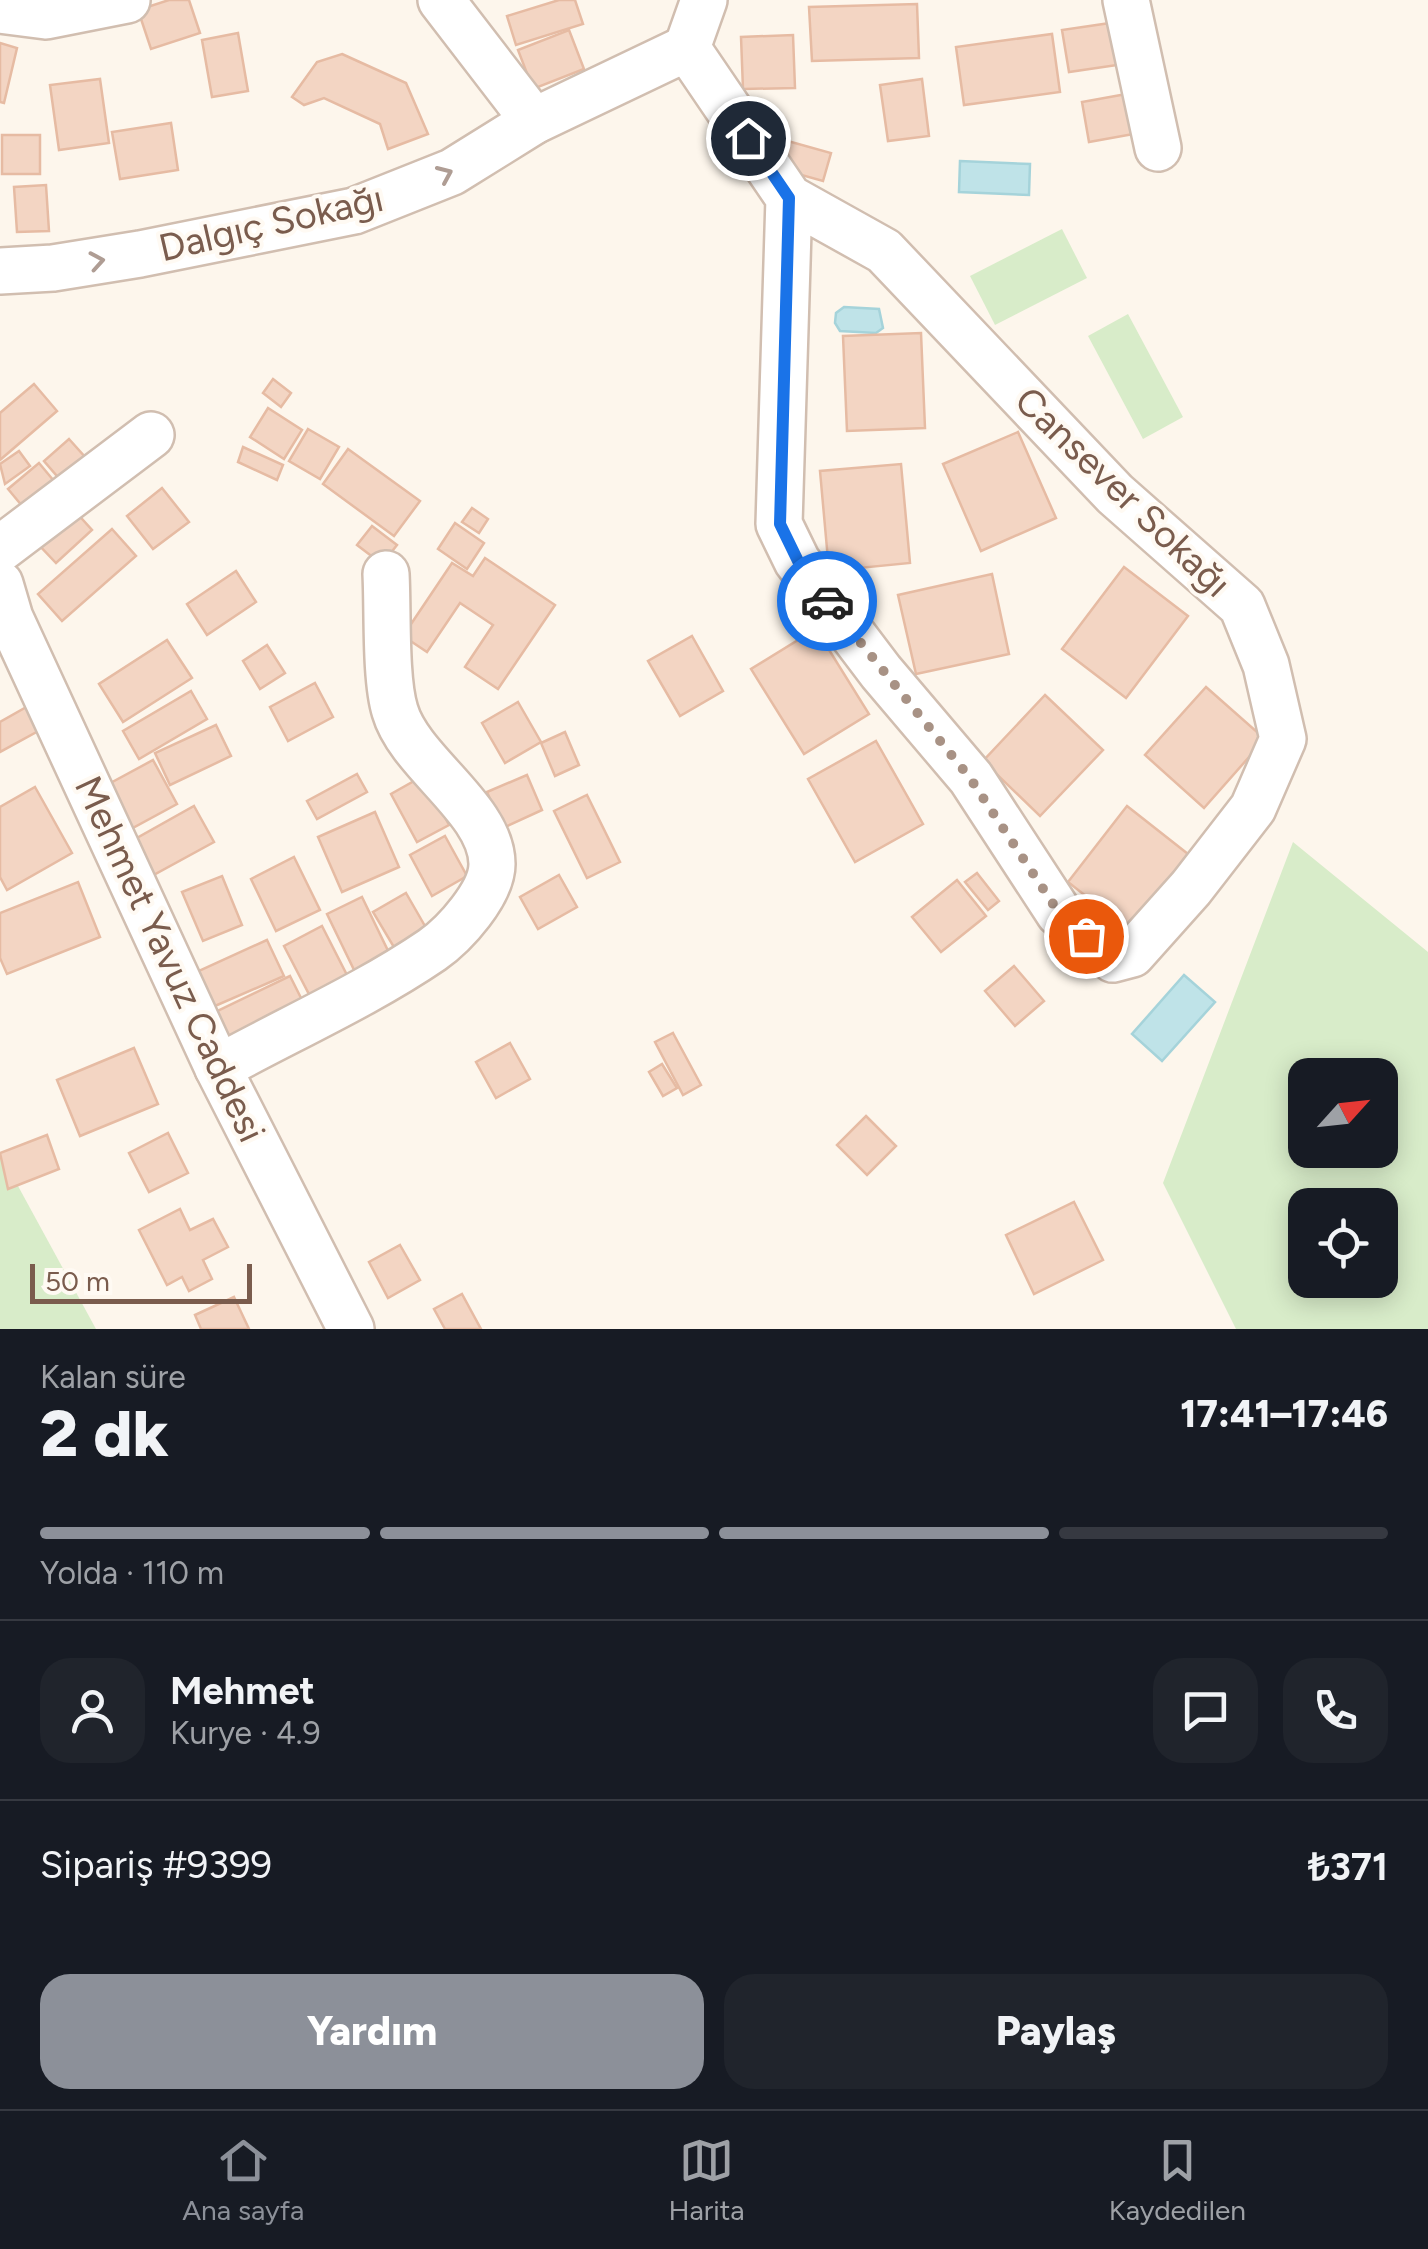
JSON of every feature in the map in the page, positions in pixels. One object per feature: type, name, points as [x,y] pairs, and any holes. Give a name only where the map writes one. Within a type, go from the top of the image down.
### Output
[{"type":"street","points":[[0,10],[46,16],[128,0]]},
{"type":"street","points":[[441,0],[534,120]]},
{"type":"street","points":[[687,48],[704,0]]},
{"type":"street","points":[[1126,0],[1158,148]]},
{"type":"street","name":"Dalgıç Sokağı","points":[[0,272],[140,254],[354,211],[452,172],[534,120],[687,48]]},
{"type":"street","name":"Cansever Sokağı","points":[[687,48],[789,198],[884,250],[1116,494],[1242,606],[1266,664],[1284,739],[1252,808],[1157,930],[1132,954],[1112,959],[1059,913],[970,778],[881,672],[798,561],[780,524],[789,198]]},
{"type":"street","points":[[0,549],[151,435]]},
{"type":"street","points":[[218,1068],[436,948],[481,898],[492,864],[479,827],[455,790],[414,750],[394,710],[386,574]]},
{"type":"street","name":"Mehmet Yavuz Caddesi","points":[[0,584],[10,618],[218,1068],[351,1329]]},
{"type":"green space","points":[[1062,229],[1087,278],[995,325],[970,276]]},
{"type":"green space","points":[[1128,314],[1183,417],[1143,439],[1088,336]]},
{"type":"green space","points":[[1293,842],[1428,952],[1428,1329],[1236,1329],[1163,1183]]},
{"type":"green space","points":[[0,1153],[96,1329],[0,1329]]},
{"type":"water","points":[[960,161],[1030,164],[1029,195],[959,192]]},
{"type":"water","points":[[844,307],[879,309],[883,328],[876,333],[840,331],[835,323],[836,313]]},
{"type":"water","points":[[1184,975],[1215,1002],[1162,1061],[1132,1034]]},
{"type":"building","points":[[169,0],[189,0],[200,33],[151,49],[138,10]]},
{"type":"building","points":[[559,0],[575,0],[583,24],[516,45],[507,16]]},
{"type":"building","points":[[917,4],[919,58],[812,61],[809,7]]},
{"type":"building","points":[[1117,22],[1124,64],[1069,72],[1062,30]]},
{"type":"building","points":[[569,30],[584,69],[533,89],[518,50]]},
{"type":"building","points":[[238,33],[248,91],[212,97],[202,40]]},
{"type":"building","points":[[1052,34],[1060,92],[964,105],[956,47]]},
{"type":"building","points":[[793,35],[795,88],[743,89],[741,37]]},
{"type":"building","points":[[0,43],[17,48],[4,103],[0,102]]},
{"type":"building","points":[[342,54],[406,83],[428,134],[388,149],[380,124],[324,98],[304,105],[292,97],[317,62]]},
{"type":"building","points":[[100,79],[109,143],[59,150],[50,85]]},
{"type":"building","points":[[922,79],[929,136],[888,141],[880,85]]},
{"type":"building","points":[[1132,93],[1139,133],[1089,142],[1082,102]]},
{"type":"building","points":[[171,123],[178,170],[120,179],[112,132]]},
{"type":"building","points":[[2,135],[40,135],[40,174],[2,174]]},
{"type":"building","points":[[777,138],[831,153],[823,181],[769,166]]},
{"type":"building","points":[[46,185],[49,231],[17,232],[14,187]]},
{"type":"building","points":[[921,333],[925,428],[847,431],[843,336]]},
{"type":"building","points":[[273,379],[291,393],[281,407],[263,393]]},
{"type":"building","points":[[34,384],[57,411],[0,460],[0,413]]},
{"type":"building","points":[[268,408],[302,430],[284,459],[250,437]]},
{"type":"building","points":[[308,429],[339,447],[320,479],[289,461]]},
{"type":"building","points":[[1018,432],[1056,518],[981,551],[943,464]]},
{"type":"building","points":[[69,439],[94,467],[69,490],[44,461]]},
{"type":"building","points":[[243,447],[283,465],[277,480],[238,462]]},
{"type":"building","points":[[348,449],[420,501],[394,536],[323,484]]},
{"type":"building","points":[[19,451],[30,466],[5,484],[0,464]]},
{"type":"building","points":[[39,463],[64,493],[33,519],[8,489]]},
{"type":"building","points":[[901,464],[910,563],[829,571],[820,471]]},
{"type":"building","points":[[162,488],[189,522],[153,549],[127,516]]},
{"type":"building","points":[[472,508],[488,519],[479,533],[462,522]]},
{"type":"building","points":[[74,510],[92,530],[56,563],[38,544]]},
{"type":"building","points":[[455,523],[484,543],[467,569],[438,549]]},
{"type":"building","points":[[372,526],[397,545],[382,564],[357,545]]},
{"type":"building","points":[[112,529],[136,556],[62,621],[38,594]]},
{"type":"building","points":[[485,558],[555,605],[498,689],[465,667],[493,625],[460,603],[427,652],[403,636],[452,563],[473,576]]},
{"type":"building","points":[[1124,567],[1188,616],[1126,698],[1062,649]]},
{"type":"building","points":[[236,571],[256,602],[207,635],[187,604]]},
{"type":"building","points":[[992,574],[1009,654],[916,674],[898,595]]},
{"type":"building","points":[[816,629],[869,714],[804,754],[751,669]]},
{"type":"building","points":[[692,636],[723,691],[680,716],[648,661]]},
{"type":"building","points":[[167,640],[192,678],[123,722],[99,684]]},
{"type":"building","points":[[267,645],[285,673],[260,689],[243,661]]},
{"type":"building","points":[[315,683],[333,717],[288,741],[270,707]]},
{"type":"building","points":[[1206,687],[1265,739],[1204,808],[1145,755]]},
{"type":"building","points":[[191,691],[207,719],[139,759],[123,731]]},
{"type":"building","points":[[1045,695],[1103,750],[1040,816],[983,761]]},
{"type":"building","points":[[518,702],[541,742],[505,763],[482,723]]},
{"type":"building","points":[[30,705],[42,729],[0,752],[0,722]]},
{"type":"building","points":[[216,725],[231,756],[170,785],[155,753]]},
{"type":"building","points":[[565,732],[579,765],[555,776],[541,743]]},
{"type":"building","points":[[876,741],[923,824],[855,862],[808,779]]},
{"type":"building","points":[[153,760],[177,804],[129,830],[105,786]]},
{"type":"building","points":[[357,774],[367,792],[317,819],[307,801]]},
{"type":"building","points":[[527,775],[542,810],[503,828],[487,792]]},
{"type":"building","points":[[423,776],[449,825],[417,842],[391,794]]},
{"type":"building","points":[[35,787],[72,853],[7,890],[0,877],[0,807]]},
{"type":"building","points":[[587,795],[620,862],[587,878],[554,811]]},
{"type":"building","points":[[194,806],[214,842],[148,878],[128,843]]},
{"type":"building","points":[[1127,806],[1188,854],[1129,930],[1068,882]]},
{"type":"building","points":[[375,812],[399,867],[342,892],[318,837]]},
{"type":"building","points":[[445,836],[467,876],[432,896],[410,855]]},
{"type":"building","points":[[294,857],[320,910],[276,931],[251,879]]},
{"type":"building","points":[[977,873],[999,901],[988,910],[965,882]]},
{"type":"building","points":[[559,875],[577,907],[538,929],[520,897]]},
{"type":"building","points":[[222,876],[242,925],[203,941],[182,892]]},
{"type":"building","points":[[957,880],[986,916],[941,952],[912,917]]},
{"type":"building","points":[[78,882],[100,937],[7,974],[0,958],[0,913]]},
{"type":"building","points":[[406,893],[433,940],[401,959],[373,912]]},
{"type":"building","points":[[362,897],[392,959],[357,976],[327,914]]},
{"type":"building","points":[[322,926],[350,981],[312,1000],[284,946]]},
{"type":"building","points":[[267,940],[284,976],[208,1009],[192,974]]},
{"type":"building","points":[[1014,966],[1044,1001],[1015,1026],[985,991]]},
{"type":"building","points":[[290,976],[309,1014],[230,1052],[211,1014]]},
{"type":"building","points":[[673,1033],[701,1085],[683,1095],[655,1042]]},
{"type":"building","points":[[510,1043],[530,1079],[496,1098],[476,1062]]},
{"type":"building","points":[[134,1048],[158,1104],[80,1136],[57,1080]]},
{"type":"building","points":[[662,1064],[677,1088],[663,1096],[649,1072]]},
{"type":"building","points":[[866,1116],[896,1146],[867,1175],[837,1145]]},
{"type":"building","points":[[168,1133],[188,1173],[149,1192],[129,1153]]},
{"type":"building","points":[[47,1135],[59,1169],[8,1189],[0,1153]]},
{"type":"building","points":[[1074,1202],[1103,1260],[1034,1294],[1006,1235]]},
{"type":"building","points":[[180,1209],[190,1230],[213,1219],[228,1247],[203,1260],[212,1279],[189,1291],[182,1277],[167,1285],[139,1230]]},
{"type":"building","points":[[400,1245],[420,1280],[388,1298],[369,1262]]},
{"type":"building","points":[[462,1294],[481,1329],[445,1329],[434,1309]]},
{"type":"building","points":[[234,1297],[249,1329],[201,1329],[195,1315]]},
{"type":"way so far","points":[[827,601],[970,778],[1059,913],[1086,936]]},
{"type":"route","points":[[748,138],[789,198],[780,524],[798,561],[827,601]]}]
